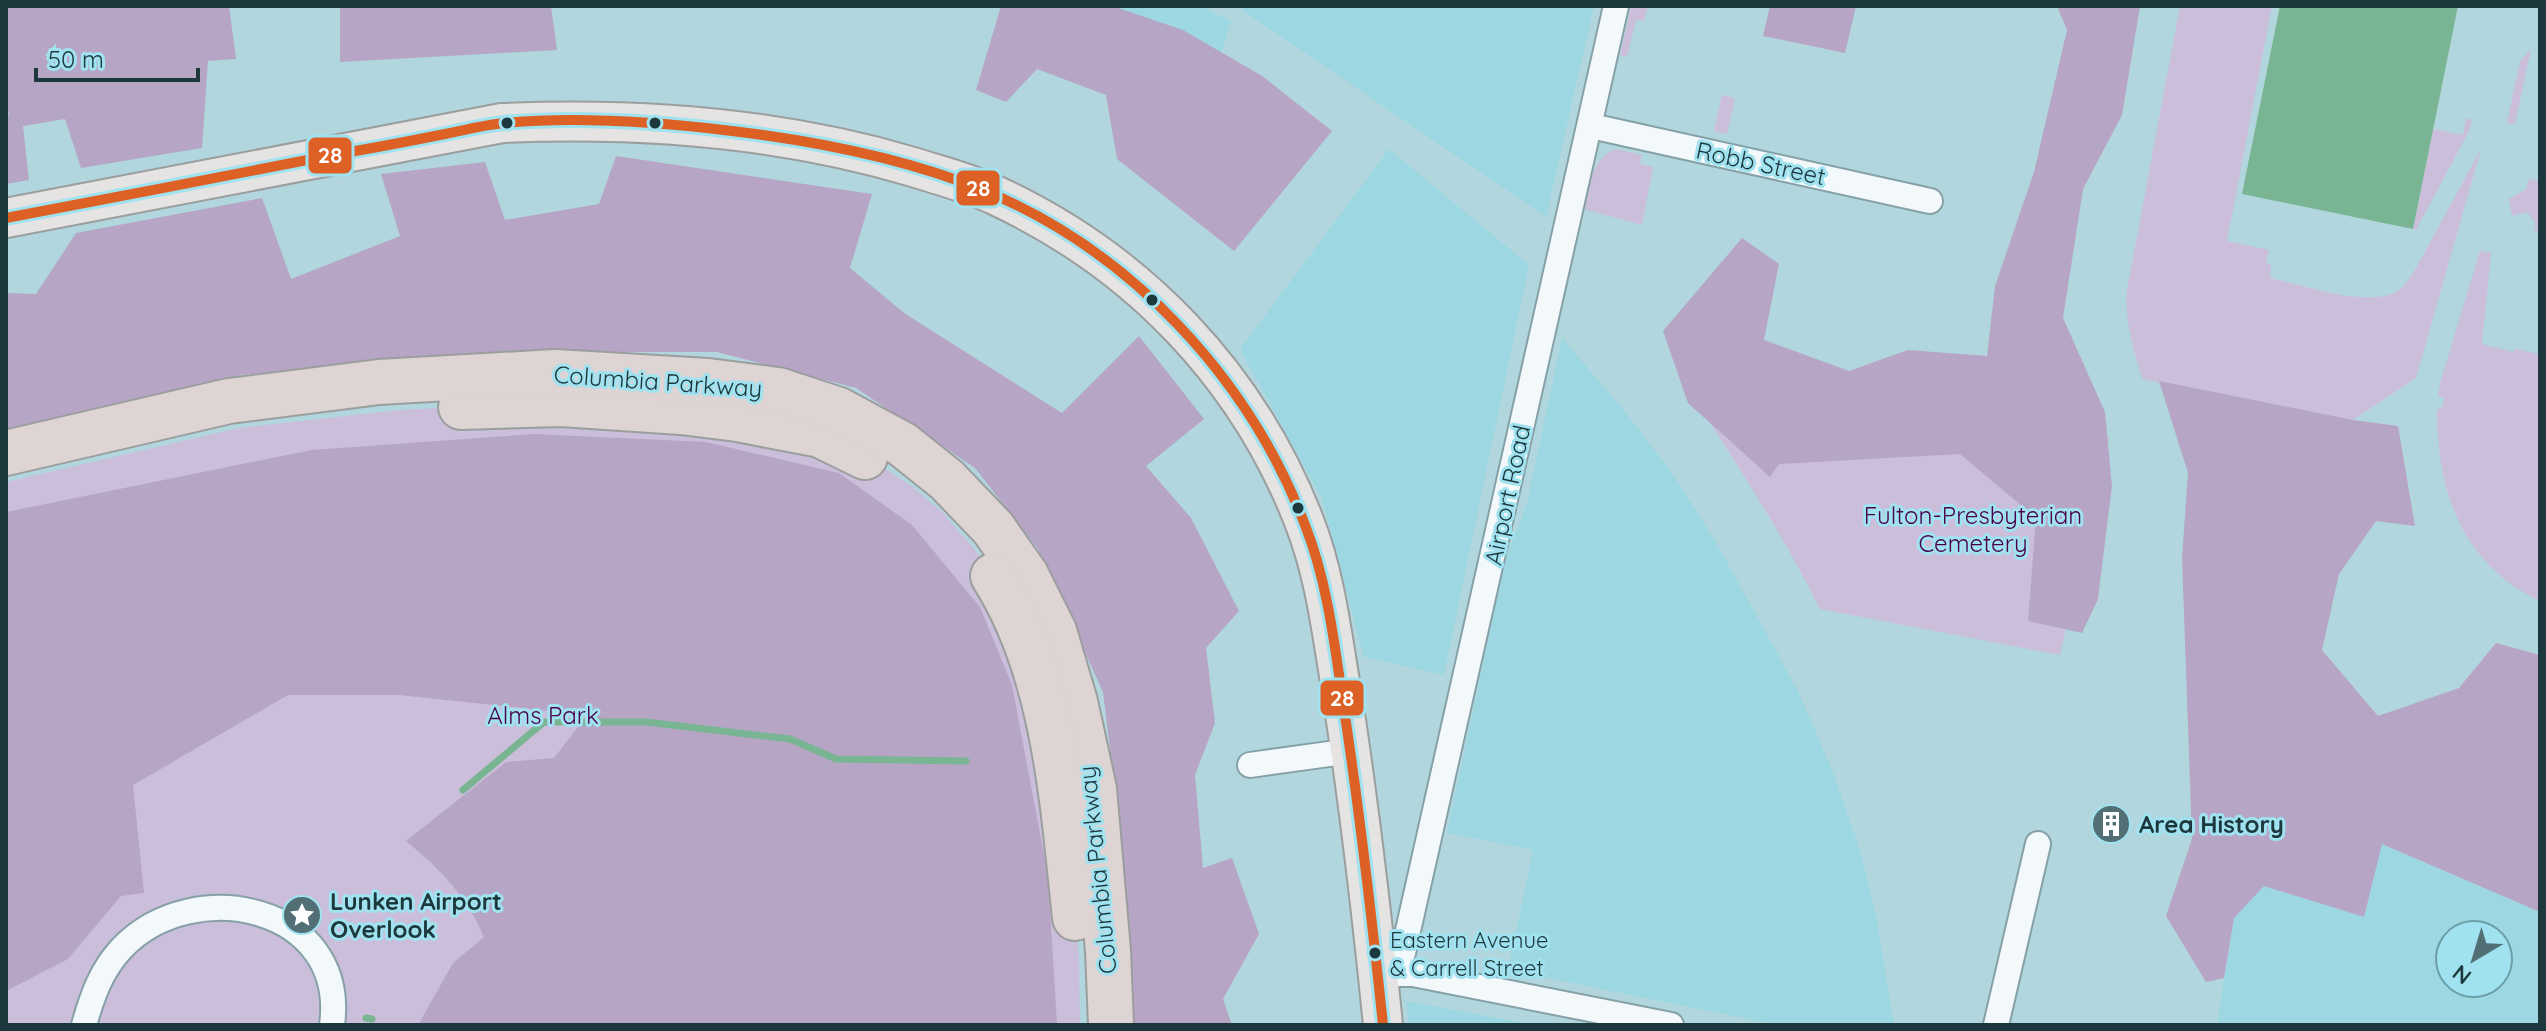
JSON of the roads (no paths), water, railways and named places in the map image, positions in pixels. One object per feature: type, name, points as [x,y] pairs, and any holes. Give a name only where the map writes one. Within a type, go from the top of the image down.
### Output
[{"type":"highway","name":"Columbia Parkway","points":[[6,453],[229,401],[379,382],[555,372],[708,381],[778,390],[839,410],[902,444],[947,480],[993,528],[1026,575],[1054,631],[1075,702],[1094,789],[1111,1025]]},
{"type":"highway","name":"Columbia Parkway","points":[[6,482],[239,428],[400,410],[477,406],[561,404],[737,419],[820,435],[869,458],[904,480],[943,513],[977,552],[1005,595],[1027,649],[1047,710],[1060,788],[1079,956],[1080,1025]]},
{"type":"main road","points":[[6,218],[502,123],[563,121],[723,128],[802,140],[881,158],[967,183],[1040,217],[1121,272],[1168,314],[1214,362],[1273,454],[1305,523],[1323,580],[1351,751],[1383,1025]]},
{"type":"street","name":"Airport Road","points":[[1378,974],[1403,953],[1616,6]]},
{"type":"street","name":"Robb Street","points":[[1591,126],[1930,201]]},
{"type":"street","points":[[1250,765],[1351,751]]},
{"type":"street","points":[[1996,1025],[2038,844]]},
{"type":"street","points":[[84,1025],[104,972],[122,948],[145,929],[172,915],[192,909],[225,907],[271,919],[303,937],[328,968],[333,988],[332,1025]]},
{"type":"street","points":[[1378,974],[1413,974],[1671,1025]]},
{"type":"waterway","points":[[463,790],[544,722],[646,722],[790,739],[836,759],[966,761]]},
{"type":"waterway","points":[[366,1018],[372,1019]]},
{"type":"place","name":"Area History","points":[[2111,824]]},
{"type":"place","name":"Lunken Airport Overlook","points":[[302,915]]},
{"type":"place","name":"Eastern Avenue & Carrell Street","points":[[1375,953]]},
{"type":"park label","name":"Fulton-Presbyterian Cemetery","points":[[1973,529]]},
{"type":"park label","name":"Alms Park","points":[[543,715]]}]
